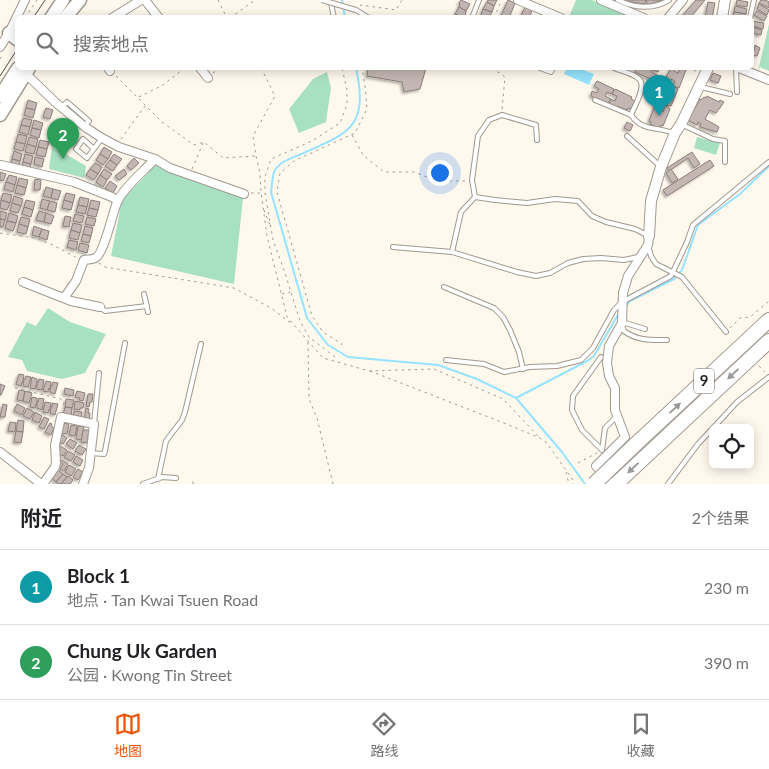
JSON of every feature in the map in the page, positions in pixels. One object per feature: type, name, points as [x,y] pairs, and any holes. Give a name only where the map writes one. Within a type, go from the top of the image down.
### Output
[{"type":"highway","name":"9","points":[[594,484],[769,320]]},
{"type":"highway","name":"9","points":[[616,484],[769,340]]},
{"type":"main road","points":[[59,15],[63,0]]},
{"type":"main road","points":[[60,15],[80,0]]},
{"type":"main road","points":[[0,96],[23,70]]},
{"type":"main road","points":[[0,115],[23,70]]},
{"type":"street","points":[[20,15],[25,0]]},
{"type":"street","points":[[117,15],[143,0],[156,15]]},
{"type":"street","points":[[518,0],[550,15]]},
{"type":"street","points":[[601,0],[637,15]]},
{"type":"street","points":[[670,15],[682,0]]},
{"type":"street","points":[[722,15],[725,0]]},
{"type":"street","points":[[2,49],[13,36]]},
{"type":"street","points":[[25,70],[62,108],[85,127],[116,146],[155,159],[170,168],[244,194]]},
{"type":"street","points":[[202,70],[208,78]]},
{"type":"street","points":[[743,70],[769,80]]},
{"type":"street","points":[[612,484],[596,466],[625,437],[615,410],[615,388],[609,376],[607,362],[609,346],[622,323],[623,293],[628,276],[648,241],[651,201],[661,167],[706,71]]},
{"type":"street","points":[[64,298],[76,281],[84,260],[98,256],[118,201],[127,188],[155,159]]},
{"type":"street","points":[[1,165],[74,182],[118,201]]},
{"type":"street","points":[[23,282],[71,301],[100,307]]},
{"type":"street","points":[[0,452],[42,484],[55,467],[55,445],[61,417],[94,424],[88,468],[83,484]]},
{"type":"lane","points":[[322,0],[356,10],[364,15]]},
{"type":"lane","points":[[473,15],[479,0]]},
{"type":"lane","points":[[618,0],[634,6],[650,7],[669,0]]},
{"type":"lane","points":[[751,15],[754,0]]},
{"type":"lane","points":[[331,3],[333,15]]},
{"type":"lane","points":[[619,70],[642,82],[642,88],[631,116]]},
{"type":"lane","points":[[737,92],[738,70]]},
{"type":"lane","points":[[699,86],[730,94]]},
{"type":"lane","points":[[595,100],[631,116],[641,126],[667,130],[678,129],[725,141],[725,162]]},
{"type":"lane","points":[[475,197],[472,180],[478,136],[489,120],[502,115],[536,125],[537,140]]},
{"type":"lane","points":[[627,136],[661,167]]},
{"type":"lane","points":[[94,149],[83,139],[76,149],[87,158],[94,149],[102,138]]},
{"type":"lane","points":[[446,360],[484,364],[504,372],[530,367],[558,366],[581,360],[593,348],[614,310],[622,303],[671,276],[693,225],[769,162]]},
{"type":"lane","points":[[475,197],[528,203],[555,199],[578,201],[592,216],[606,222],[636,229],[648,241],[651,256],[656,264],[682,277],[726,332]]},
{"type":"lane","points":[[452,252],[461,212],[475,197]]},
{"type":"lane","points":[[393,247],[452,252],[536,276],[550,274],[568,263],[583,259],[624,260],[640,256]]},
{"type":"lane","points":[[444,287],[494,308],[503,317],[519,352],[523,369]]},
{"type":"lane","points":[[144,294],[148,312]]},
{"type":"lane","points":[[100,307],[105,311],[147,306]]},
{"type":"lane","points":[[645,328],[622,323],[624,331],[630,336],[649,340],[667,340]]},
{"type":"lane","points":[[90,454],[104,454],[105,451],[125,343]]},
{"type":"lane","points":[[158,479],[166,441],[182,420],[185,412],[200,344]]},
{"type":"lane","points":[[601,357],[573,396],[572,410],[582,430],[602,450]]},
{"type":"lane","points":[[94,424],[100,373]]},
{"type":"lane","points":[[717,424],[737,402],[769,377]]},
{"type":"lane","points":[[602,450],[605,428],[617,416]]},
{"type":"lane","points":[[668,484],[709,432]]},
{"type":"lane","points":[[143,484],[162,477],[176,478]]},
{"type":"path","points":[[27,15],[37,0]]},
{"type":"path","points":[[218,0],[226,15]]},
{"type":"path","points":[[232,15],[255,0]]},
{"type":"path","points":[[356,10],[361,5],[396,10],[402,0]]},
{"type":"path","points":[[495,15],[502,0]]},
{"type":"path","points":[[0,59],[2,49]]},
{"type":"path","points":[[110,70],[162,122],[194,145],[204,142]]},
{"type":"path","points":[[138,98],[163,86],[182,70]]},
{"type":"path","points":[[208,78],[218,70]]},
{"type":"path","points":[[262,70],[275,96],[253,136],[260,173],[267,236],[287,318],[323,358],[369,371],[540,438],[546,442],[572,480],[570,484]]},
{"type":"path","points":[[334,357],[309,337],[300,321],[273,240],[265,193],[265,177],[271,159],[312,141],[340,123],[347,105],[348,90],[343,70]]},
{"type":"path","points":[[341,345],[323,332],[312,316],[277,192],[280,173],[294,161],[355,133],[367,109],[362,70]]},
{"type":"path","points":[[495,70],[505,77],[502,115]]},
{"type":"path","points":[[116,146],[146,105]]},
{"type":"path","points":[[352,135],[363,155],[384,172],[414,172],[437,181],[464,182],[472,180]]},
{"type":"path","points":[[204,142],[223,158],[256,156]]},
{"type":"path","points":[[190,175],[204,142]]},
{"type":"path","points":[[244,194],[261,192]]},
{"type":"path","points":[[263,207],[271,230]]},
{"type":"path","points":[[0,233],[35,238],[84,260]]},
{"type":"path","points":[[96,258],[105,267],[234,288],[271,308],[294,325]]},
{"type":"path","points":[[282,294],[291,292]]},
{"type":"path","points":[[726,332],[740,318],[750,318],[769,301]]},
{"type":"path","points":[[308,341],[309,399],[317,418],[333,484]]},
{"type":"path","points":[[759,366],[769,377]]},
{"type":"path","points":[[369,371],[434,369],[503,399],[540,438]]},
{"type":"path","points":[[15,388],[63,400],[61,417]]},
{"type":"path","points":[[578,463],[602,450]]},
{"type":"path","points":[[566,471],[570,484]]},
{"type":"green space","points":[[576,0],[592,0],[630,15],[570,15]]},
{"type":"green space","points":[[769,24],[769,71],[760,67],[758,71]]},
{"type":"green space","points":[[327,72],[331,88],[326,122],[299,133],[289,109],[313,79]]},
{"type":"green space","points":[[697,137],[720,143],[716,155],[694,148]]},
{"type":"green space","points":[[52,147],[86,166],[84,178],[49,169]]},
{"type":"green space","points":[[156,165],[243,198],[234,284],[111,256],[122,200]]},
{"type":"green space","points":[[48,308],[70,322],[106,334],[85,373],[62,379],[27,371],[22,360],[8,357],[27,322],[36,326]]},
{"type":"water","points":[[566,70],[583,70],[594,74],[589,85],[564,74]]},
{"type":"building","points":[[461,0],[470,4],[466,11],[459,7]]},
{"type":"building","points":[[488,0],[497,0],[494,6],[487,2]]},
{"type":"building","points":[[508,0],[515,3],[510,15],[501,15]]},
{"type":"building","points":[[626,0],[646,0],[645,4]]},
{"type":"building","points":[[646,0],[662,0],[648,5]]},
{"type":"building","points":[[696,0],[705,0],[692,15],[683,15]]},
{"type":"building","points":[[737,0],[748,2],[747,7],[736,5]]},
{"type":"building","points":[[761,0],[769,2],[769,8],[759,3]]},
{"type":"building","points":[[487,2],[494,6],[492,12],[483,9]]},
{"type":"building","points":[[708,2],[715,3],[713,15],[706,15]]},
{"type":"building","points":[[759,4],[769,10],[767,15],[757,9]]},
{"type":"building","points":[[735,6],[747,9],[746,14],[734,12]]},
{"type":"building","points":[[459,7],[466,11],[465,15],[455,14]]},
{"type":"building","points":[[525,7],[532,10],[530,15],[521,15]]},
{"type":"building","points":[[483,9],[492,12],[490,15],[481,15]]},
{"type":"building","points":[[757,11],[767,16],[764,21],[754,15]]},
{"type":"building","points":[[734,12],[746,14],[746,15],[733,15]]},
{"type":"building","points":[[754,21],[764,23],[763,29],[754,27]]},
{"type":"building","points":[[754,28],[762,30],[761,35],[754,33]]},
{"type":"building","points":[[755,45],[760,48],[757,56],[754,55]]},
{"type":"building","points":[[368,70],[425,70],[420,89],[404,92],[402,82],[367,76]]},
{"type":"building","points":[[636,70],[652,70],[651,72],[657,75],[656,77],[654,76],[653,80],[635,72]]},
{"type":"building","points":[[670,70],[675,70],[678,73],[679,70],[686,70],[679,88],[673,86],[675,81],[671,79],[669,84],[664,81]]},
{"type":"building","points":[[713,73],[721,76],[718,83],[710,80]]},
{"type":"building","points":[[597,81],[614,89],[612,94],[607,92],[605,96],[611,99],[608,103],[591,96],[592,91],[597,93],[599,89],[594,86]]},
{"type":"building","points":[[663,83],[669,84],[666,90],[671,91],[673,86],[678,89],[671,106],[665,105],[668,100],[666,99],[662,104],[657,101],[664,86],[662,85]]},
{"type":"building","points":[[615,89],[632,97],[631,99],[635,101],[631,109],[628,108],[627,110],[609,104],[611,99],[615,101],[617,96],[612,94]]},
{"type":"building","points":[[707,96],[719,102],[720,100],[724,102],[716,113],[710,110],[705,119],[719,127],[717,132],[700,127],[701,124],[698,122],[697,125],[688,120],[700,99]]},
{"type":"building","points":[[28,100],[37,103],[35,110],[26,108]]},
{"type":"building","points":[[656,103],[662,104],[661,111],[663,112],[665,105],[670,109],[663,126],[661,125],[659,128],[650,124],[651,122],[649,121]]},
{"type":"building","points":[[26,108],[35,110],[33,118],[24,115]]},
{"type":"building","points":[[46,108],[53,110],[50,119],[43,117]]},
{"type":"building","points":[[23,118],[32,120],[30,127],[21,125]]},
{"type":"building","points":[[34,120],[43,123],[41,130],[32,128]]},
{"type":"building","points":[[627,122],[633,125],[630,131],[624,128]]},
{"type":"building","points":[[21,125],[30,127],[28,135],[19,132]]},
{"type":"building","points":[[32,128],[41,130],[39,138],[30,135]]},
{"type":"building","points":[[59,133],[66,137],[61,145],[54,141]]},
{"type":"building","points":[[18,134],[27,136],[25,144],[16,142]]},
{"type":"building","points":[[29,137],[38,139],[36,147],[27,144]]},
{"type":"building","points":[[40,140],[49,142],[47,149],[38,147]]},
{"type":"building","points":[[16,142],[25,144],[23,151],[14,149]]},
{"type":"building","points":[[27,144],[36,147],[34,154],[25,152]]},
{"type":"building","points":[[38,147],[47,149],[45,157],[36,155]]},
{"type":"building","points":[[104,147],[112,152],[108,159],[100,154]]},
{"type":"building","points":[[14,151],[22,154],[20,161],[12,159]]},
{"type":"building","points":[[692,152],[700,164],[694,168],[688,158],[669,171],[667,168]]},
{"type":"building","points":[[25,154],[33,156],[31,164],[23,162]]},
{"type":"building","points":[[100,154],[108,159],[103,165],[96,160]]},
{"type":"building","points":[[114,154],[122,159],[117,165],[110,160]]},
{"type":"building","points":[[35,157],[44,159],[42,167],[34,164]]},
{"type":"building","points":[[134,158],[139,163],[131,170],[127,166]]},
{"type":"building","points":[[12,159],[20,161],[18,169],[10,166]]},
{"type":"building","points":[[110,160],[117,165],[113,171],[105,166]]},
{"type":"building","points":[[710,160],[714,166],[667,196],[663,190]]},
{"type":"building","points":[[23,162],[31,164],[29,171],[21,169]]},
{"type":"building","points":[[95,163],[102,167],[98,174],[90,169]]},
{"type":"building","points":[[90,169],[98,174],[94,180],[86,175]]},
{"type":"building","points":[[104,169],[112,174],[107,180],[100,175]]},
{"type":"building","points":[[124,169],[127,174],[119,180],[115,176]]},
{"type":"building","points":[[671,169],[678,179],[672,183],[666,173]]},
{"type":"building","points":[[0,172],[6,174],[3,181],[0,180]]},
{"type":"building","points":[[9,175],[17,177],[15,185],[6,182]]},
{"type":"building","points":[[100,175],[107,180],[103,187],[96,182]]},
{"type":"building","points":[[19,178],[28,180],[26,188],[17,185]]},
{"type":"building","points":[[35,179],[41,180],[40,190],[34,190]]},
{"type":"building","points":[[110,181],[117,186],[113,193],[105,188]]},
{"type":"building","points":[[6,182],[15,185],[13,192],[4,189]]},
{"type":"building","points":[[17,185],[26,188],[24,195],[15,193]]},
{"type":"building","points":[[46,187],[53,189],[51,198],[43,196]]},
{"type":"building","points":[[53,189],[61,191],[58,200],[51,198]]},
{"type":"building","points":[[3,193],[12,195],[10,203],[1,200]]},
{"type":"building","points":[[66,193],[75,195],[73,203],[64,200]]},
{"type":"building","points":[[14,196],[23,199],[21,206],[12,203]]},
{"type":"building","points":[[80,197],[89,199],[87,207],[78,205]]},
{"type":"building","points":[[42,199],[50,201],[47,210],[40,208]]},
{"type":"building","points":[[1,200],[10,203],[7,210],[0,208]]},
{"type":"building","points":[[26,200],[35,202],[33,210],[24,207]]},
{"type":"building","points":[[64,200],[73,203],[71,210],[62,208]]},
{"type":"building","points":[[91,200],[100,202],[98,210],[89,208]]},
{"type":"building","points":[[50,201],[57,203],[55,212],[47,210]]},
{"type":"building","points":[[12,203],[21,206],[18,213],[10,211]]},
{"type":"building","points":[[78,205],[87,207],[85,214],[76,212]]},
{"type":"building","points":[[24,207],[33,210],[31,217],[22,214]]},
{"type":"building","points":[[89,208],[98,210],[96,217],[87,215]]},
{"type":"building","points":[[0,211],[7,213],[5,220],[0,219]]},
{"type":"building","points":[[39,211],[46,213],[44,222],[36,220]]},
{"type":"building","points":[[9,213],[18,216],[16,223],[7,221]]},
{"type":"building","points":[[46,213],[54,216],[51,224],[44,222]]},
{"type":"building","points":[[75,214],[84,216],[82,223],[73,221]]},
{"type":"building","points":[[65,216],[71,217],[69,227],[63,226]]},
{"type":"building","points":[[21,217],[30,219],[28,227],[19,224]]},
{"type":"building","points":[[87,217],[96,219],[94,226],[85,224]]},
{"type":"building","points":[[0,219],[5,220],[3,227],[0,227]]},
{"type":"building","points":[[7,221],[16,223],[13,231],[5,228]]},
{"type":"building","points":[[73,223],[82,225],[80,233],[71,230]]},
{"type":"building","points":[[19,224],[28,227],[26,234],[17,232]]},
{"type":"building","points":[[34,226],[42,229],[39,237],[32,235]]},
{"type":"building","points":[[85,226],[93,228],[91,236],[83,234]]},
{"type":"building","points":[[42,229],[49,231],[47,240],[39,237]]},
{"type":"building","points":[[71,230],[80,233],[78,240],[69,238]]},
{"type":"building","points":[[83,234],[91,236],[89,243],[81,241]]},
{"type":"building","points":[[69,240],[78,242],[76,250],[67,247]]},
{"type":"building","points":[[80,243],[89,245],[87,253],[78,250]]},
{"type":"building","points":[[19,374],[24,375],[21,386],[16,384]]},
{"type":"building","points":[[26,376],[31,377],[28,387],[23,386]]},
{"type":"building","points":[[32,377],[37,379],[35,389],[30,388]]},
{"type":"building","points":[[39,379],[44,380],[42,390],[37,389]]},
{"type":"building","points":[[46,381],[51,382],[48,392],[43,391]]},
{"type":"building","points":[[53,382],[58,383],[55,394],[50,392]]},
{"type":"building","points":[[0,384],[5,386],[1,395],[0,395]]},
{"type":"building","points":[[65,388],[74,390],[73,396],[64,394]]},
{"type":"building","points":[[19,390],[25,391],[23,401],[17,400]]},
{"type":"building","points":[[25,391],[32,393],[29,403],[23,401]]},
{"type":"building","points":[[77,391],[85,393],[83,401],[75,397]]},
{"type":"building","points":[[88,394],[93,394],[89,407],[86,406]]},
{"type":"building","points":[[32,397],[37,398],[35,408],[30,407]]},
{"type":"building","points":[[39,398],[44,399],[42,410],[37,408]]},
{"type":"building","points":[[66,399],[74,400],[72,408],[65,407]]},
{"type":"building","points":[[75,401],[84,403],[83,408],[80,408],[80,410],[74,409]]},
{"type":"building","points":[[45,402],[51,403],[48,413],[43,412]]},
{"type":"building","points":[[52,403],[58,404],[55,415],[50,413]]},
{"type":"building","points":[[3,404],[7,405],[5,417],[0,417]]},
{"type":"building","points":[[17,404],[25,408],[22,415],[14,411]]},
{"type":"building","points":[[65,407],[72,408],[71,416],[63,415]]},
{"type":"building","points":[[27,408],[34,412],[30,419],[23,416]]},
{"type":"building","points":[[86,408],[89,409],[88,413],[90,413],[89,422],[84,421]]},
{"type":"building","points":[[74,411],[82,412],[81,419],[73,417]]},
{"type":"building","points":[[35,412],[42,416],[39,423],[32,420]]},
{"type":"building","points":[[44,417],[49,419],[44,429],[39,427]]},
{"type":"building","points":[[18,420],[24,421],[23,432],[16,431]]},
{"type":"building","points":[[10,422],[16,423],[15,432],[8,431]]},
{"type":"building","points":[[50,423],[54,428],[51,435],[45,432]]},
{"type":"building","points":[[62,423],[69,424],[67,434],[60,433]]},
{"type":"building","points":[[71,425],[77,426],[75,436],[69,435]]},
{"type":"building","points":[[78,426],[84,427],[82,440],[76,439]]},
{"type":"building","points":[[83,430],[89,430],[87,443],[81,442]]},
{"type":"building","points":[[16,431],[23,432],[21,443],[14,442]]},
{"type":"building","points":[[60,434],[67,438],[63,444],[57,440]]},
{"type":"building","points":[[70,439],[77,443],[73,449],[66,444]]},
{"type":"building","points":[[58,445],[67,450],[63,456],[58,453],[60,449],[57,447]]},
{"type":"building","points":[[79,445],[86,449],[82,455],[75,451]]},
{"type":"building","points":[[68,451],[75,455],[71,461],[64,457]]},
{"type":"building","points":[[76,456],[83,460],[80,466],[73,462]]},
{"type":"building","points":[[60,459],[68,464],[64,471],[60,469],[63,464],[59,461]]},
{"type":"building","points":[[69,465],[76,469],[71,476],[65,472]]},
{"type":"building","points":[[78,469],[83,472],[78,480],[73,477]]},
{"type":"building","points":[[58,470],[63,474],[56,482],[52,478]]},
{"type":"building","points":[[63,474],[67,477],[59,484],[56,482]]},
{"type":"building","points":[[68,476],[73,480],[70,484],[61,484]]},
{"type":"waterway","points":[[342,0],[344,15]]},
{"type":"waterway","points":[[356,70],[360,104],[357,116],[351,126],[331,141],[281,163],[274,172],[273,177],[271,192],[307,318],[328,345],[348,357],[438,365],[477,379],[516,398],[562,452],[585,484]]},
{"type":"waterway","points":[[626,306],[630,301],[674,279],[682,270],[698,225],[740,194],[769,166]]},
{"type":"waterway","points":[[516,398],[594,356],[619,313]]},
{"type":"tram line","points":[[35,15],[45,0]]},
{"type":"tram line","points":[[0,76],[15,53]]},
{"type":"place","name":"Block 1","points":[[659,116]]},
{"type":"place","name":"Chung Uk Garden","points":[[63,159]]}]
